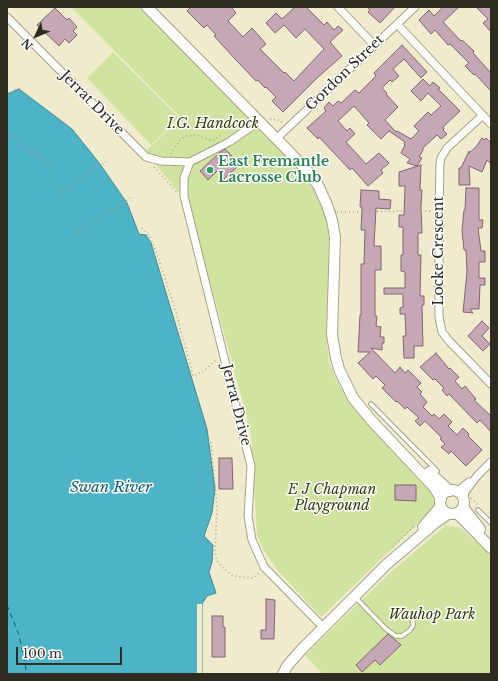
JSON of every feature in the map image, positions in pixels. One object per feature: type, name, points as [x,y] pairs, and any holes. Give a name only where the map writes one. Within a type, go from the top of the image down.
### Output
[{"type":"main road","points":[[147,7],[258,120],[312,167],[324,185],[338,221],[340,248],[338,334],[342,358],[352,384],[379,420],[412,450],[456,503],[491,540]]},
{"type":"main road","points":[[155,7],[278,137],[318,185],[332,220],[335,246],[332,335],[336,358],[344,382],[353,398],[371,420],[434,487],[443,510],[456,503]]},
{"type":"main road","points":[[387,564],[405,543],[428,522],[446,493],[456,503],[491,548]]},
{"type":"main road","points":[[282,674],[301,650],[354,596],[387,564],[456,503]]},
{"type":"street","points":[[338,7],[374,46]]},
{"type":"street","name":"Gordon Street","points":[[278,137],[414,7]]},
{"type":"street","name":"Jerrat Drive","points":[[7,17],[146,157]]},
{"type":"street","points":[[397,24],[491,124]]},
{"type":"street","name":"Locke Crescent","points":[[483,115],[447,148],[441,158],[439,211],[440,326],[442,332],[450,342],[491,384]]},
{"type":"street","points":[[146,157],[156,161],[190,162],[229,142],[251,127],[258,120]]},
{"type":"street","name":"Jerrat Drive","points":[[190,162],[184,178],[184,196],[251,466],[248,516],[249,528],[255,548],[264,567],[324,627]]},
{"type":"street","points":[[456,503],[477,476],[491,462]]},
{"type":"lane","points":[[371,404],[412,450],[437,471]]},
{"type":"lane","points":[[478,510],[491,523]]},
{"type":"lane","points":[[354,596],[376,620],[396,636],[402,636],[410,630],[413,626],[413,619]]},
{"type":"path","points":[[7,99],[15,88]]},
{"type":"path","points":[[7,132],[52,168]]},
{"type":"path","points":[[172,162],[170,156],[178,144],[186,136],[196,135],[212,141],[221,135]]},
{"type":"path","points":[[146,157],[180,196]]},
{"type":"path","points":[[56,196],[108,160]]},
{"type":"path","points":[[79,231],[130,198]]},
{"type":"path","points":[[335,213],[439,211]]},
{"type":"path","points":[[142,228],[150,237],[156,251],[176,312],[193,376],[204,371],[215,360],[224,355]]},
{"type":"path","points":[[210,442],[217,506],[215,552],[218,561],[223,568],[233,576],[241,578],[253,578],[264,567]]},
{"type":"path","points":[[201,489],[202,469],[212,468]]},
{"type":"green space","name":"E J Chapman Playground","points":[[71,7],[140,7],[294,163],[306,177],[316,193],[325,214],[329,240],[326,335],[329,361],[336,379],[350,404],[422,481],[432,493],[435,503],[429,513],[321,617],[279,572],[264,551],[257,535],[251,433],[189,204],[145,152],[181,118]]},
{"type":"green space","points":[[113,52],[179,118],[151,145],[87,78]]},
{"type":"green space","name":"Wauhop Park","points":[[446,525],[461,528],[491,556],[491,674],[323,674],[305,655],[391,572]]},
{"type":"water","name":"Swan River","points":[[19,89],[72,129],[100,164],[127,203],[139,234],[146,235],[151,243],[207,429],[215,489],[212,513],[204,536],[213,545],[212,562],[209,572],[216,593],[207,596],[202,604],[202,674],[7,674],[7,94]]},
{"type":"pier","points":[[197,604],[202,604],[202,674],[197,674]]},
{"type":"building","points":[[191,7],[231,7],[236,13],[228,21],[243,37],[252,28],[266,44],[260,49],[294,81],[324,49],[305,29],[296,38],[284,25],[275,33],[266,23],[276,13],[282,19],[295,7],[306,7],[324,25],[327,22],[334,30],[338,26],[343,30],[330,42],[342,56],[317,78],[283,112],[272,101],[276,97],[258,80],[256,81],[214,36],[216,35],[207,25],[204,28],[187,11]]},
{"type":"building","points":[[367,7],[395,7],[380,23],[368,12],[370,10]]},
{"type":"building","points":[[443,7],[459,7],[443,22],[461,41],[462,40],[474,51],[473,53],[491,73],[491,91],[465,66],[469,63],[450,44],[448,45],[435,30],[431,34],[419,20],[429,10],[434,16]]},
{"type":"building","points":[[476,7],[491,7],[491,32],[483,23],[488,19]]},
{"type":"building","points":[[55,8],[67,20],[69,18],[77,27],[73,31],[77,35],[69,43],[65,39],[59,46],[37,25]]},
{"type":"building","points":[[402,45],[427,72],[421,78],[404,59],[393,69],[399,76],[392,82],[390,80],[382,88],[398,107],[385,120],[396,132],[397,131],[411,139],[419,131],[414,126],[428,112],[431,115],[441,106],[428,93],[421,101],[411,91],[423,79],[430,86],[433,82],[440,88],[438,89],[460,111],[443,127],[443,130],[447,134],[441,139],[437,135],[423,148],[419,157],[422,158],[417,166],[407,163],[410,159],[401,153],[405,142],[389,131],[381,139],[367,125],[369,123],[354,106],[338,121],[347,131],[350,128],[355,134],[346,142],[366,164],[379,153],[389,163],[381,170],[383,173],[368,186],[352,168],[350,170],[319,137],[318,139],[307,128],[326,111],[324,108],[329,102],[333,106],[338,101],[341,103],[355,90],[359,93],[376,76],[374,73]]},
{"type":"building","points":[[482,138],[484,140],[486,138],[491,143],[491,164],[487,160],[482,172],[469,166],[470,185],[459,185],[459,168],[461,168],[469,151],[469,153],[476,147]]},
{"type":"building","points":[[225,149],[240,164],[224,179],[217,171],[208,180],[200,171]]},
{"type":"building","points":[[421,165],[420,190],[422,190],[422,233],[418,233],[418,255],[421,255],[420,296],[424,296],[424,305],[422,305],[423,346],[414,346],[414,358],[404,358],[403,336],[406,336],[405,314],[400,314],[400,308],[403,307],[403,294],[384,294],[384,288],[405,288],[405,272],[401,271],[401,255],[403,255],[403,227],[399,227],[399,215],[404,215],[405,186],[399,186],[399,172]]},
{"type":"building","points":[[466,188],[479,188],[479,220],[483,220],[482,228],[478,228],[481,251],[485,251],[485,262],[479,262],[479,278],[485,278],[485,285],[480,285],[479,309],[470,309],[473,313],[463,312],[467,272],[466,250],[464,250],[462,230]]},
{"type":"building","points":[[361,190],[379,191],[379,199],[391,200],[390,209],[376,208],[374,246],[381,246],[381,270],[375,270],[375,316],[377,316],[376,326],[381,327],[380,337],[384,337],[384,343],[382,343],[382,350],[371,348],[395,373],[400,367],[405,373],[408,370],[421,383],[417,387],[422,392],[420,394],[427,402],[423,407],[432,416],[434,414],[439,419],[444,414],[452,422],[448,426],[457,435],[463,428],[469,434],[468,436],[482,450],[466,466],[451,451],[449,454],[441,447],[445,444],[440,439],[442,438],[425,421],[420,426],[415,421],[419,418],[407,407],[405,409],[397,401],[396,402],[382,388],[385,385],[376,376],[373,379],[358,363],[370,352],[358,352],[361,315],[361,264],[364,264],[365,230],[361,230]]},
{"type":"building","points":[[482,321],[489,328],[482,336],[490,344],[483,351],[468,336]]},
{"type":"building","points":[[436,353],[449,369],[450,368],[459,377],[455,381],[462,389],[465,386],[476,399],[474,400],[491,416],[491,432],[480,420],[477,423],[449,394],[447,396],[442,390],[444,388],[435,379],[433,380],[420,367]]},
{"type":"building","points":[[219,458],[232,458],[233,489],[219,489]]},
{"type":"building","points":[[395,485],[416,485],[416,501],[395,500]]},
{"type":"building","points":[[266,599],[275,600],[274,639],[261,639],[261,630],[266,630]]},
{"type":"building","points":[[212,616],[223,616],[223,627],[225,627],[225,657],[212,657]]},
{"type":"building","points":[[388,634],[401,645],[380,665],[375,660],[362,672],[356,665]]},
{"type":"ferry route","points":[[7,605],[19,635],[27,674]]},
{"type":"place","name":"East Fremantle Lacrosse Club","points":[[210,170]]},
{"type":"park label","name":"I.G. Handcock","points":[[213,124]]}]
